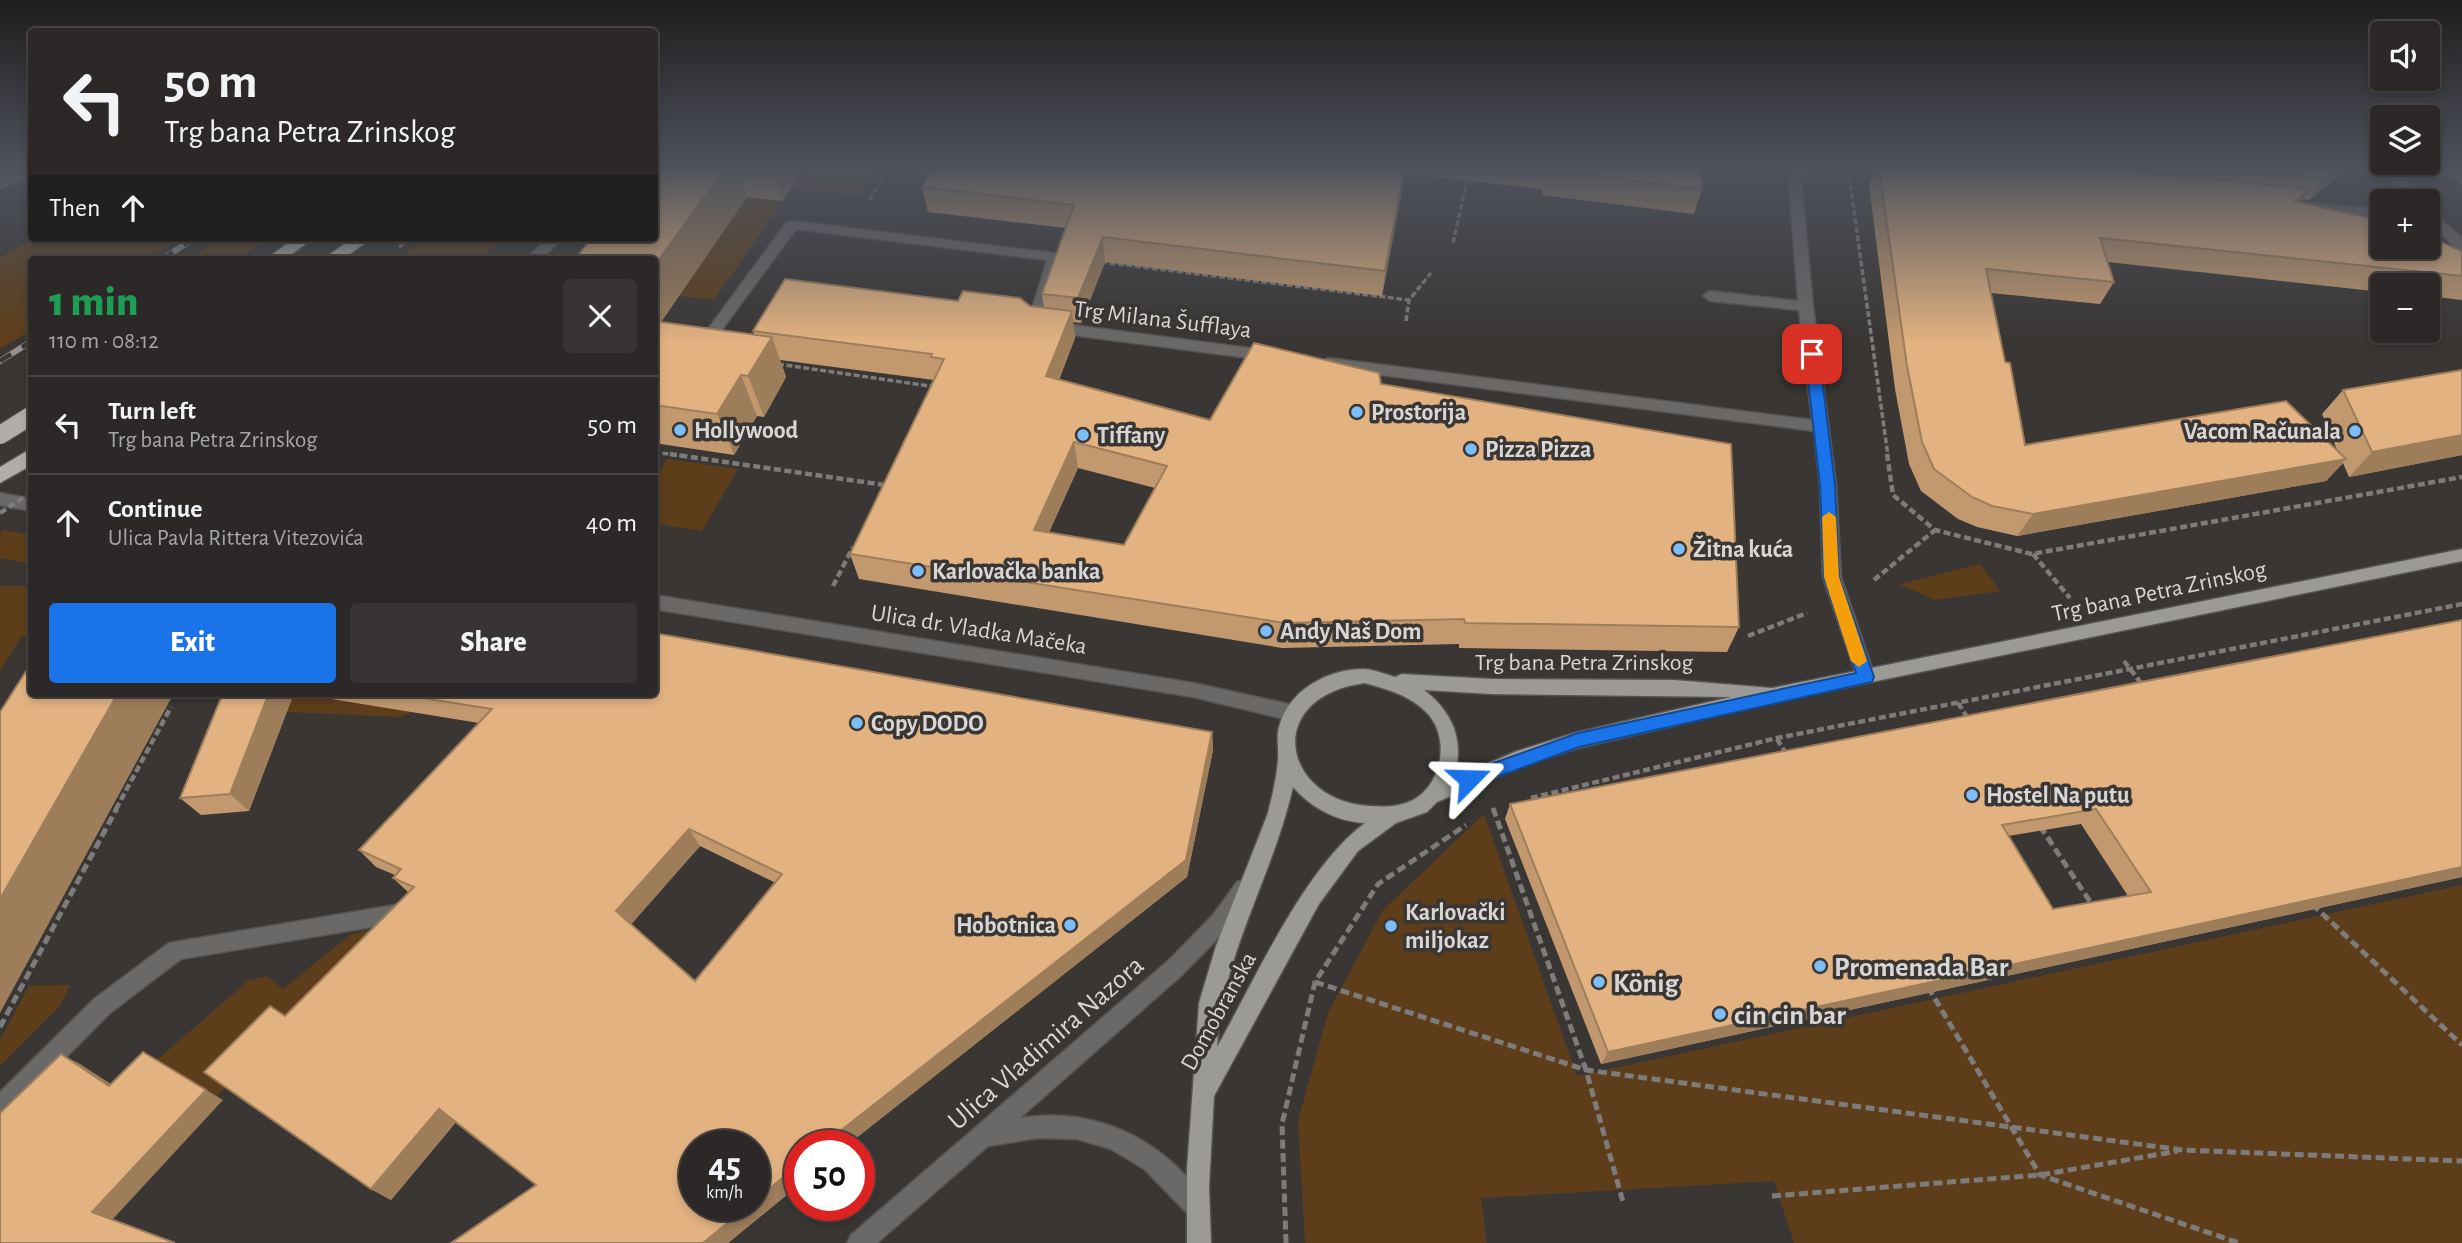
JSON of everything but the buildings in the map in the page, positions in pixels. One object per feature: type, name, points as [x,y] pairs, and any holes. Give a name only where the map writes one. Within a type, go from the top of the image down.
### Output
[{"type":"highway","points":[[279,256],[300,242]]},
{"type":"highway","points":[[336,256],[357,242]]},
{"type":"highway","points":[[0,435],[28,418]]},
{"type":"highway","points":[[0,476],[28,458]]},
{"type":"main road","name":"Trg bana Petra Zrinskog","points":[[1433,795],[1524,757],[1578,740],[1779,694],[2462,555]]},
{"type":"main road","points":[[1342,678],[1389,679],[1429,701],[1443,718],[1451,738],[1452,758],[1446,778],[1433,795],[1415,807],[1392,815],[1365,817],[1338,810],[1315,797],[1297,779],[1287,757],[1285,737],[1293,713],[1303,699],[1320,686],[1342,678]]},
{"type":"main road","name":"Trg bana Petra Zrinskog","points":[[1389,679],[1461,687],[1708,686],[1779,694]]},
{"type":"main road","name":"Domobranska","points":[[1203,1093],[1208,1016],[1217,974],[1286,785],[1287,757]]},
{"type":"main road","name":"Domobranska","points":[[1203,1093],[1318,887],[1351,845],[1392,815]]},
{"type":"main road","points":[[1199,1243],[1196,1206],[1203,1093]]},
{"type":"street","points":[[687,352],[698,353],[791,226]]},
{"type":"street","points":[[800,226],[1055,257]]},
{"type":"street","points":[[1799,226],[1828,485],[1832,577],[1866,677]]},
{"type":"street","points":[[2440,226],[2462,246]]},
{"type":"street","points":[[536,256],[552,242]]},
{"type":"street","name":"Trg Milana Šufflaya","points":[[1055,257],[1034,325],[1291,358]]},
{"type":"street","points":[[1710,296],[1806,306]]},
{"type":"street","points":[[1318,362],[1821,427]]},
{"type":"street","points":[[0,499],[28,504]]},
{"type":"street","name":"Ulica dr. Vladka Mačeka","points":[[658,603],[1192,690],[1293,713]]},
{"type":"street","name":"Ulica Vladimira Nazora","points":[[859,1243],[1175,968],[1220,922],[1256,873]]},
{"type":"street","points":[[0,1108],[102,1006],[176,950],[407,912]]},
{"type":"street","points":[[985,1135],[1055,1126],[1099,1133],[1137,1147],[1174,1177],[1196,1206]]},
{"type":"path","points":[[1453,243],[1457,226]]},
{"type":"path","points":[[1856,226],[1893,495],[1935,530],[2032,554],[2462,477]]},
{"type":"path","points":[[1055,257],[1409,300]]},
{"type":"path","points":[[1406,321],[1409,300],[1431,273]]},
{"type":"path","points":[[777,364],[935,387]]},
{"type":"path","points":[[929,399],[935,387],[946,380]]},
{"type":"path","points":[[658,453],[885,485]]},
{"type":"path","points":[[879,497],[891,473]]},
{"type":"path","points":[[0,513],[28,495]]},
{"type":"path","points":[[833,586],[856,541]]},
{"type":"path","points":[[1520,801],[1777,738],[2462,604]]},
{"type":"path","points":[[2130,669],[2147,691]]},
{"type":"path","points":[[1958,703],[1973,725]]},
{"type":"path","points":[[0,1027],[171,707]]},
{"type":"path","points":[[1777,738],[1791,762]]},
{"type":"path","points":[[1481,815],[1493,807],[1506,804]]},
{"type":"path","points":[[1493,807],[1586,1070],[1623,1202]]},
{"type":"path","points":[[2033,816],[2100,917]]},
{"type":"path","points":[[1286,1243],[1282,1124],[1315,982],[1378,884],[1470,822]]},
{"type":"path","points":[[2308,898],[2462,1045]]},
{"type":"path","points":[[1315,982],[1586,1070],[2012,1125],[2182,1150],[2462,1161]]},
{"type":"path","points":[[1927,985],[2040,1175],[2239,1243]]},
{"type":"path","points":[[1772,1196],[2040,1175],[2182,1150]]},
{"type":"shaded area","points":[[727,226],[766,226],[714,300],[679,296]]},
{"type":"shaded area","points":[[29,242],[175,242],[152,256],[28,256],[28,333],[0,349],[0,257]]},
{"type":"shaded area","points":[[215,242],[265,242],[242,256],[193,256]]},
{"type":"shaded area","points":[[421,242],[501,242],[482,256],[400,256]]},
{"type":"shaded area","points":[[667,459],[738,469],[702,531],[658,524],[658,474]]},
{"type":"shaded area","points":[[4,530],[28,534],[28,563],[0,558],[0,533]]},
{"type":"shaded area","points":[[1980,564],[2000,591],[1935,600],[1899,584]]},
{"type":"shaded area","points":[[0,586],[28,586],[28,636],[21,637],[0,671]]},
{"type":"shaded area","points":[[280,697],[317,697],[414,712],[399,717],[245,710]]},
{"type":"shaded area","points":[[1484,814],[1577,1076],[2462,885],[2462,1243],[1794,1243],[1774,1181],[1481,1198],[1487,1243],[1305,1243],[1298,1121],[1328,1013],[1383,910]]},
{"type":"shaded area","points":[[377,928],[217,1096],[121,1091],[249,980],[267,976],[283,989],[350,935]]},
{"type":"shaded area","points":[[70,985],[60,1006],[0,1066],[0,1040],[29,986]]},
{"type":"railway","points":[[167,256],[189,242]]},
{"type":"railway","points":[[0,361],[28,344]]},
{"type":"slow traffic","points":[[1829,517],[1832,577],[1859,661]]},
{"type":"place","name":"Prostorija","points":[[1357,412]]},
{"type":"place","name":"Hollywood","points":[[680,430]]},
{"type":"place","name":"Vacom Računala","points":[[2355,431]]},
{"type":"place","name":"Tiffany","points":[[1083,435]]},
{"type":"place","name":"Pizza Pizza","points":[[1471,449]]},
{"type":"place","name":"Žitna kuća","points":[[1679,549]]},
{"type":"place","name":"Karlovačka banka","points":[[918,571]]},
{"type":"place","name":"Andy Naš Dom","points":[[1266,631]]},
{"type":"place","name":"Copy DODO","points":[[857,723]]},
{"type":"place","name":"Hostel Na putu","points":[[1972,795]]},
{"type":"place","name":"Hobotnica","points":[[1070,925]]},
{"type":"place","name":"Karlovački miljokaz","points":[[1391,926]]},
{"type":"place","name":"Promenada Bar","points":[[1820,966]]},
{"type":"place","name":"König","points":[[1599,982]]},
{"type":"place","name":"cin cin bar","points":[[1720,1014]]},
{"type":"route","points":[[1469,779],[1524,757],[1578,740],[1866,677],[1843,618],[1832,577],[1828,485],[1812,354]]}]
